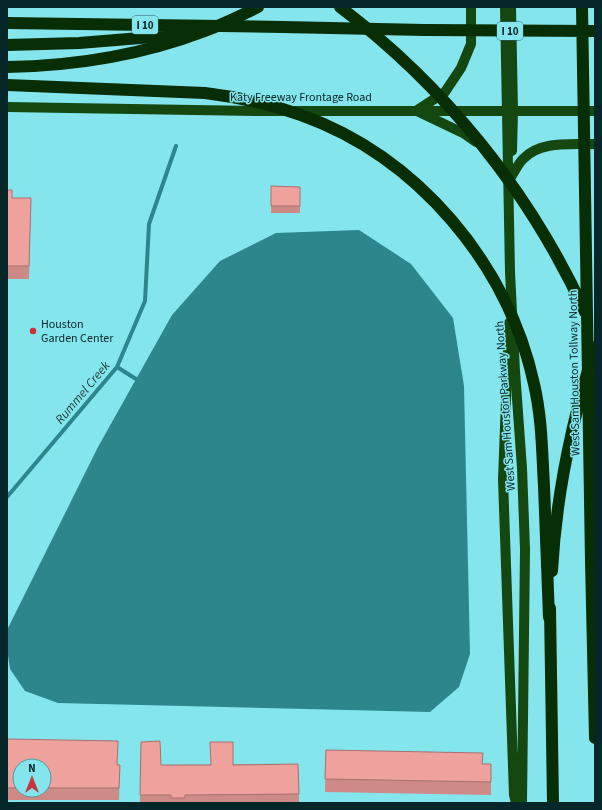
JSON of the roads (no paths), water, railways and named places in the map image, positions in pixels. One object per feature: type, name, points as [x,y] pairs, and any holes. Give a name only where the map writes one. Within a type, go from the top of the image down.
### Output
[{"type":"highway","points":[[7,67],[81,62],[128,54],[205,31],[258,7]]},
{"type":"highway","points":[[340,7],[396,54],[423,80],[480,141],[547,238],[595,333]]},
{"type":"highway","name":"West Sam Houston Tollway North","points":[[582,7],[595,738]]},
{"type":"highway","name":"I 10","points":[[7,23],[424,30],[595,31]]},
{"type":"highway","points":[[7,45],[79,43],[283,27]]},
{"type":"highway","points":[[7,85],[205,93],[228,96],[274,106],[303,115],[356,140],[400,171],[441,208],[474,247],[504,297],[516,325],[528,360],[534,385],[542,438],[549,616],[553,803]]},
{"type":"highway","points":[[549,616],[552,560],[562,478],[573,425],[595,347]]},
{"type":"main road","points":[[416,111],[445,92],[461,68],[470,44],[471,7]]},
{"type":"main road","name":"West Sam Houston Parkway North","points":[[505,7],[510,272],[522,468],[525,549],[522,803]]},
{"type":"main road","points":[[511,7],[513,111],[509,317],[503,479],[514,795],[516,803]]},
{"type":"main road","name":"Katy Freeway Frontage Road","points":[[7,107],[254,111],[595,111]]},
{"type":"main road","points":[[416,111],[463,133],[489,151],[511,177]]},
{"type":"main road","points":[[511,177],[522,159],[533,150],[551,145],[595,144]]},
{"type":"water","points":[[359,230],[411,264],[453,318],[464,386],[470,654],[459,687],[430,712],[58,703],[25,691],[10,669],[7,649],[7,630],[98,447],[172,315],[220,261],[276,233]]},
{"type":"waterway","name":"Rummel Creek","points":[[7,497],[117,367],[145,301],[149,224],[176,146]]},
{"type":"waterway","points":[[117,367],[136,379]]},
{"type":"place","name":"Houston Garden Center","points":[[33,331]]}]
